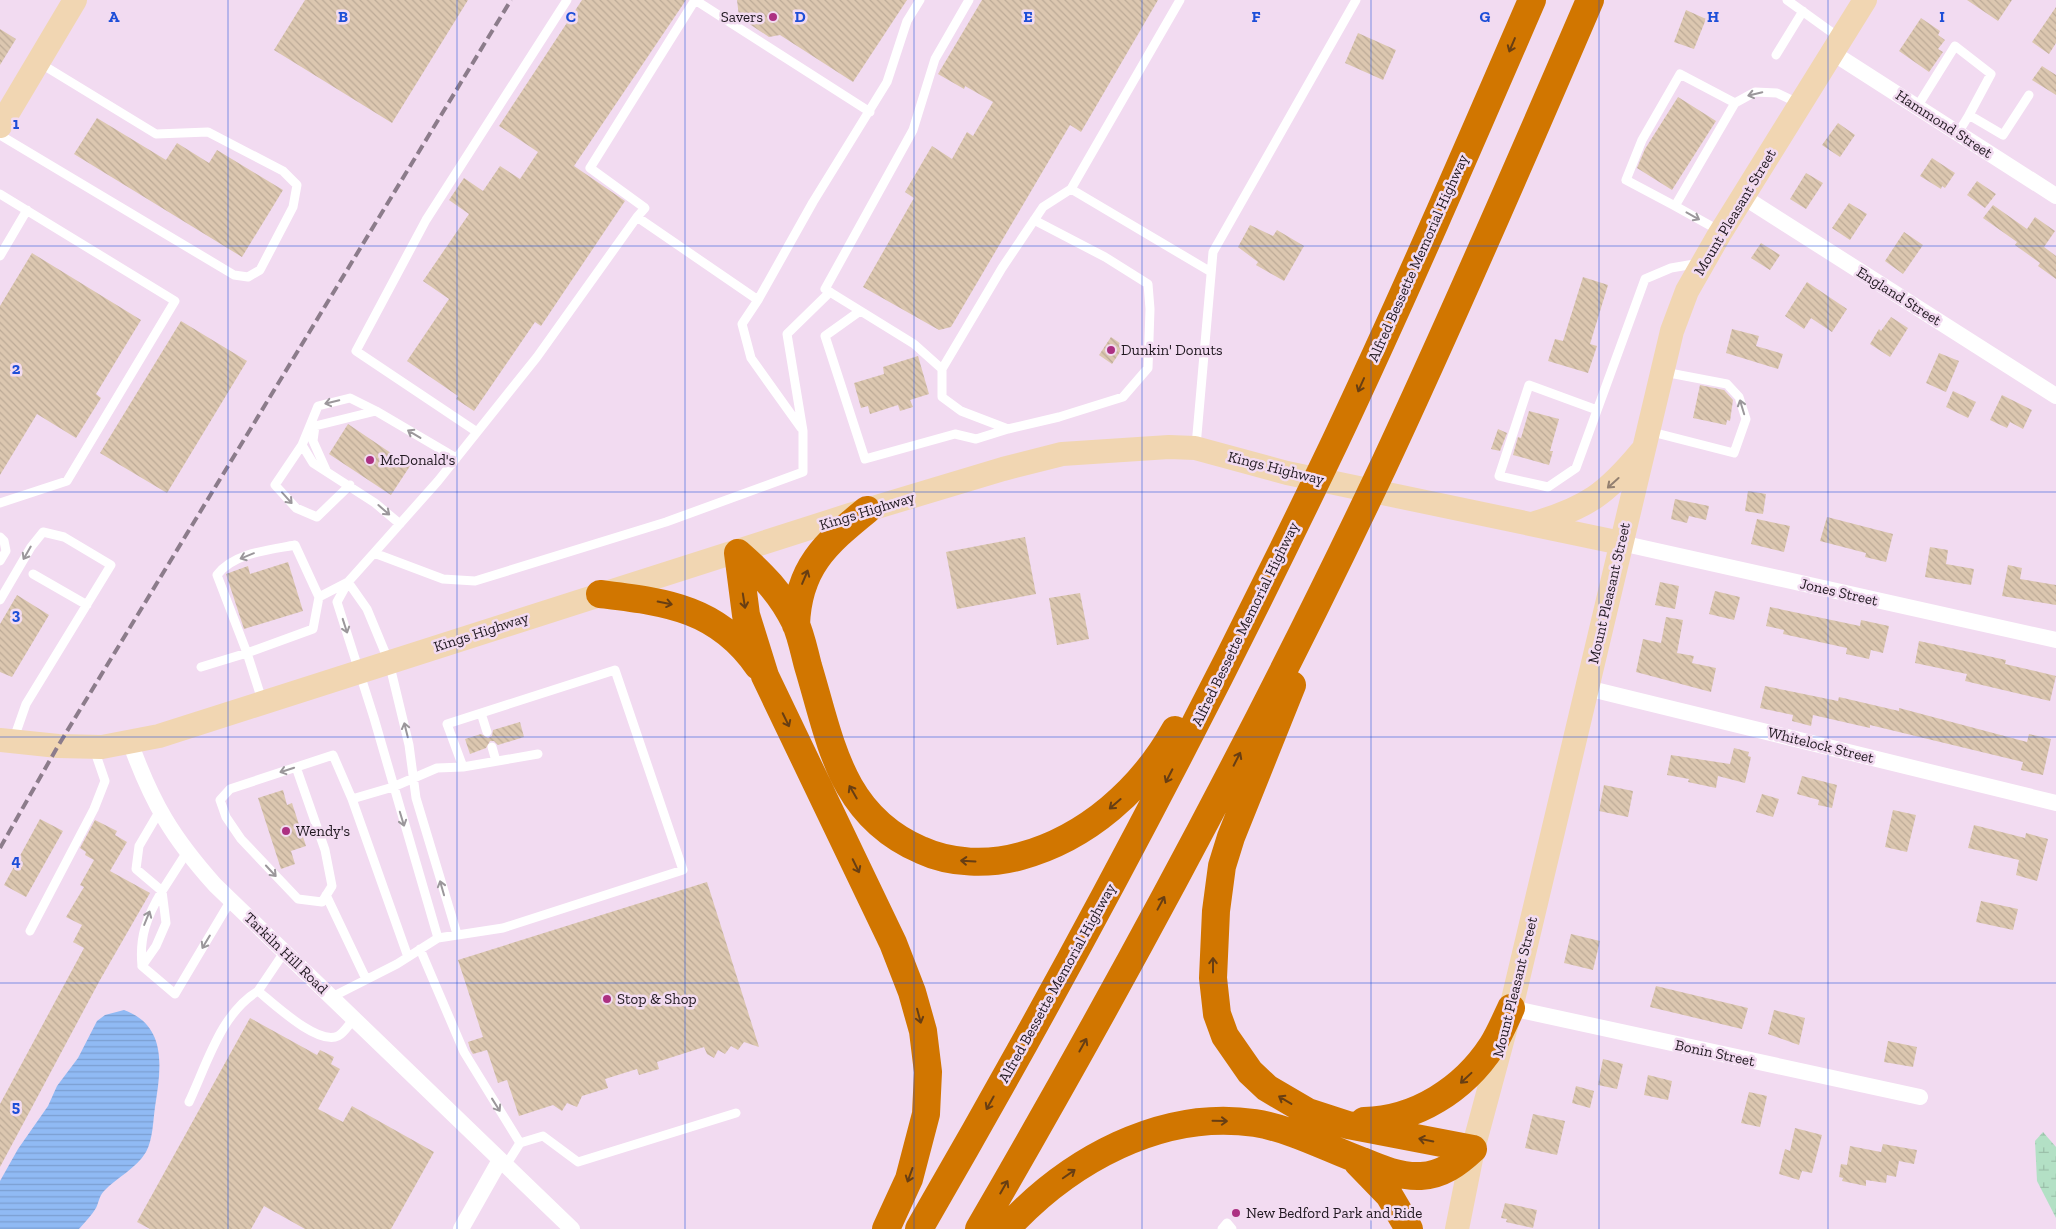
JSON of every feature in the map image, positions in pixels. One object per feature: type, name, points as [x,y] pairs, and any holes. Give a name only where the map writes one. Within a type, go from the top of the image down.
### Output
[{"type":"highway","name":"Alfred Bessette Memorial Highway","points":[[919,1229],[1103,901],[1269,576],[1361,386],[1532,0]]},
{"type":"highway","points":[[979,1229],[1166,895],[1340,556],[1419,389],[1590,0]]},
{"type":"highway","points":[[796,625],[801,587],[808,570],[829,543],[867,510]]},
{"type":"highway","points":[[738,553],[778,592],[796,625],[833,749],[852,793],[865,812],[905,844],[928,854],[955,860],[984,862],[1012,859],[1035,853],[1079,831],[1121,799],[1147,772],[1167,744],[1201,685],[1269,576]]},
{"type":"highway","points":[[738,553],[746,615],[765,676],[893,943],[912,992],[923,1031],[928,1072],[926,1114],[912,1171],[886,1229]]},
{"type":"highway","points":[[1340,556],[1279,719],[1232,837],[1218,889],[1213,963],[1214,996],[1217,1014],[1225,1036],[1236,1054],[1267,1088],[1308,1112],[1330,1120],[1474,1149]]},
{"type":"highway","points":[[600,594],[650,600],[690,610],[718,626],[735,640],[753,659],[765,676]]},
{"type":"highway","points":[[1330,1120],[1371,1121],[1388,1118],[1427,1105],[1447,1093],[1465,1080],[1480,1063],[1493,1044],[1511,1008]]},
{"type":"highway","points":[[1006,1229],[1033,1202],[1079,1167],[1130,1140],[1185,1123],[1215,1121],[1269,1126],[1395,1173],[1420,1176],[1447,1169],[1460,1162],[1474,1149]]},
{"type":"highway","points":[[1347,1155],[1377,1180],[1389,1195],[1409,1229]]},
{"type":"main road","points":[[0,126],[76,0]]},
{"type":"main road","name":"Mount Pleasant Street","points":[[1457,1229],[1474,1149],[1511,1008],[1662,371],[1679,310],[1703,263],[1742,196],[1865,0]]},
{"type":"main road","points":[[1531,524],[1565,515],[1593,500],[1617,480],[1647,439]]},
{"type":"main road","name":"Kings Highway","points":[[130,742],[159,736],[600,594],[738,553],[867,510],[1042,458],[1080,452],[1196,448],[1287,473],[1621,544]]},
{"type":"main road","points":[[6,741],[93,747],[130,742]]},
{"type":"street","name":"Hammond Street","points":[[1837,46],[1917,107],[2056,196]]},
{"type":"street","name":"England Street","points":[[1742,196],[2056,396]]},
{"type":"street","name":"Jones Street","points":[[1621,544],[2056,640]]},
{"type":"street","name":"Whitelock Street","points":[[1587,688],[2056,803]]},
{"type":"street","name":"Tarkiln Hill Road","points":[[130,742],[146,786],[159,812],[187,852],[231,900],[572,1229]]},
{"type":"street","name":"Bonin Street","points":[[1511,1008],[1920,1097]]},
{"type":"street","points":[[461,1229],[503,1162]]},
{"type":"lane","points":[[477,432],[356,351],[426,220],[567,0]]},
{"type":"lane","points":[[438,938],[337,602],[348,582],[456,458],[537,357],[637,216],[645,208],[590,168],[695,0],[870,112]]},
{"type":"lane","points":[[803,431],[751,358],[742,324],[758,300],[813,202],[887,82],[907,21],[920,0]]},
{"type":"lane","points":[[942,370],[914,344],[825,290],[914,130],[934,59],[969,0]]},
{"type":"lane","points":[[1008,428],[961,411],[942,397],[942,370],[1002,268],[1043,207],[1071,190],[1180,0]]},
{"type":"lane","points":[[1196,448],[1213,252],[1356,0]]},
{"type":"lane","points":[[1787,0],[1803,11],[1837,46]]},
{"type":"lane","points":[[1776,55],[1803,11]]},
{"type":"lane","points":[[1917,107],[1955,46],[1991,74],[1958,133]]},
{"type":"lane","points":[[0,135],[234,274],[248,277],[260,270],[293,207],[297,185],[283,171],[208,132],[156,134],[38,62]]},
{"type":"lane","points":[[1721,231],[1626,180],[1642,140],[1680,74],[1735,103]]},
{"type":"lane","points":[[1675,206],[1735,103],[1755,92],[1777,92],[1801,104]]},
{"type":"lane","points":[[1969,115],[2003,136],[2029,95]]},
{"type":"lane","points":[[1071,190],[1211,272]]},
{"type":"lane","points":[[0,194],[175,301],[67,481],[0,503]]},
{"type":"lane","points":[[0,256],[27,210]]},
{"type":"lane","points":[[637,216],[758,300]]},
{"type":"lane","points":[[860,311],[825,336],[865,459],[955,434],[976,439],[1008,428],[1059,416],[1122,397],[1148,368],[1150,309],[1148,284],[1104,257],[1034,220]]},
{"type":"lane","points":[[1597,410],[1529,385],[1499,476],[1548,487],[1576,468],[1645,278],[1671,268],[1703,263]]},
{"type":"lane","points":[[374,553],[443,579],[475,581],[666,522],[803,472],[803,431],[786,334],[830,292]]},
{"type":"lane","points":[[1647,439],[1734,453],[1746,419],[1739,397],[1727,384],[1662,371]]},
{"type":"lane","points":[[350,485],[317,517],[296,508],[275,485],[302,445],[318,406],[350,398],[456,458]]},
{"type":"lane","points":[[326,471],[313,441],[315,426],[376,411]]},
{"type":"lane","points":[[302,445],[313,463],[350,485],[400,524]]},
{"type":"lane","points":[[0,600],[31,546],[44,532],[64,537],[111,565],[26,704],[6,741]]},
{"type":"lane","points":[[0,537],[4,541],[6,551],[0,561]]},
{"type":"lane","points":[[201,668],[247,653],[313,629],[319,597],[295,545],[255,553],[224,566],[217,576],[247,653],[263,703]]},
{"type":"lane","points":[[33,574],[87,605]]},
{"type":"lane","points":[[319,597],[348,582]]},
{"type":"lane","points":[[348,582],[367,608],[389,662],[409,745],[416,798],[457,934]]},
{"type":"lane","points":[[332,997],[408,957],[438,938],[503,928],[683,870],[614,670],[447,724],[463,767]]},
{"type":"lane","points":[[481,713],[487,732]]},
{"type":"lane","points":[[30,932],[94,809],[105,781],[93,747]]},
{"type":"lane","points":[[492,747],[496,761]]},
{"type":"lane","points":[[352,799],[393,788],[437,768],[463,767],[538,754]]},
{"type":"lane","points":[[296,767],[326,850],[332,886],[322,902],[298,899],[241,839],[226,817],[220,800],[230,789],[296,767],[333,756],[352,799],[408,957]]},
{"type":"lane","points":[[142,966],[156,946],[166,923],[162,891],[136,869],[139,846],[159,812]]},
{"type":"lane","points":[[187,852],[150,911],[140,947],[142,966],[175,994],[231,900]]},
{"type":"lane","points":[[326,895],[366,979]]},
{"type":"lane","points":[[420,949],[464,1052],[520,1143]]},
{"type":"lane","points":[[189,1102],[233,1012],[246,998],[258,991],[285,951]]},
{"type":"lane","points":[[258,991],[308,1031],[330,1037],[337,1036],[354,1019]]},
{"type":"lane","points":[[503,1162],[520,1143],[543,1136],[578,1162],[736,1113]]},
{"type":"lane","points":[[1222,1229],[1227,1223],[1232,1229]]},
{"type":"green space","points":[[2043,1132],[2056,1147],[2056,1218],[2037,1181],[2035,1141]]},
{"type":"water","points":[[124,1010],[138,1017],[148,1027],[155,1038],[158,1050],[159,1078],[151,1136],[146,1152],[132,1168],[104,1191],[94,1211],[79,1229],[0,1229],[0,1181],[18,1149],[48,1106],[57,1086],[78,1058],[97,1021],[105,1015]]},
{"type":"building","points":[[305,0],[468,0],[392,123],[274,50]]},
{"type":"building","points":[[582,0],[686,0],[574,166],[625,201],[541,326],[535,322],[474,411],[456,399],[458,396],[407,361],[449,299],[423,281],[469,214],[449,200],[464,178],[483,191],[500,166],[520,179],[538,152],[499,126]]},
{"type":"building","points":[[737,0],[907,0],[853,82],[780,35],[769,37],[739,17]]},
{"type":"building","points":[[982,0],[1158,0],[1081,132],[1070,125],[951,327],[939,330],[863,287],[914,198],[905,192],[932,146],[952,159],[967,132],[973,136],[993,102],[965,86],[964,89],[938,74]]},
{"type":"building","points":[[1967,0],[2012,0],[1998,21]]},
{"type":"building","points":[[2056,7],[2056,43],[2049,54],[2032,42]]},
{"type":"building","points":[[1686,10],[1706,19],[1694,49],[1674,42]]},
{"type":"building","points":[[1921,18],[1940,31],[1938,35],[1945,40],[1938,49],[1943,52],[1929,72],[1899,51]]},
{"type":"building","points":[[0,29],[16,39],[0,65]]},
{"type":"building","points":[[1358,33],[1396,50],[1383,80],[1345,63]]},
{"type":"building","points":[[2042,66],[2056,75],[2056,95],[2032,80]]},
{"type":"building","points":[[1678,97],[1716,121],[1672,190],[1637,168],[1645,149]]},
{"type":"building","points":[[97,118],[166,160],[177,143],[209,163],[217,150],[283,190],[242,257],[74,154]]},
{"type":"building","points":[[1838,123],[1855,135],[1840,157],[1822,145]]},
{"type":"building","points":[[1932,158],[1955,173],[1945,188],[1942,186],[1941,189],[1920,176]]},
{"type":"building","points":[[1806,173],[1823,183],[1806,209],[1790,199]]},
{"type":"building","points":[[1977,181],[1996,194],[1985,208],[1967,195]]},
{"type":"building","points":[[1849,203],[1867,214],[1850,240],[1832,228]]},
{"type":"building","points":[[1993,205],[2027,229],[2035,217],[2055,231],[2044,247],[2056,256],[2056,279],[2038,266],[2040,263],[2015,245],[2017,242],[1983,218]]},
{"type":"building","points":[[1250,225],[1273,236],[1277,230],[1304,246],[1284,281],[1256,265],[1258,262],[1238,247]]},
{"type":"building","points":[[1904,232],[1923,245],[1903,274],[1885,261]]},
{"type":"building","points":[[1761,243],[1780,255],[1770,270],[1751,258]]},
{"type":"building","points":[[32,253],[141,320],[96,394],[101,398],[76,438],[37,414],[0,475],[0,306]]},
{"type":"building","points":[[1583,277],[1608,285],[1590,344],[1597,346],[1588,373],[1548,361],[1555,339],[1563,341]]},
{"type":"building","points":[[1807,282],[1847,309],[1832,332],[1811,318],[1804,329],[1785,316]]},
{"type":"building","points":[[1891,317],[1908,328],[1890,357],[1870,344],[1879,329],[1881,331]]},
{"type":"building","points":[[181,321],[247,361],[167,493],[100,453]]},
{"type":"building","points":[[1732,329],[1759,336],[1756,346],[1783,354],[1778,369],[1726,353]]},
{"type":"building","name":"Dunkin' Donuts","points":[[1111,337],[1124,346],[1112,364],[1099,355]]},
{"type":"building","points":[[1939,353],[1959,361],[1946,392],[1926,383]]},
{"type":"building","points":[[918,356],[929,394],[910,400],[913,407],[900,411],[898,405],[870,414],[868,406],[861,408],[854,383],[884,374],[883,367]]},
{"type":"building","points":[[1700,385],[1724,390],[1733,400],[1730,421],[1727,420],[1726,425],[1693,418]]},
{"type":"building","points":[[1953,391],[1976,402],[1968,418],[1946,407]]},
{"type":"building","points":[[2002,395],[2032,410],[2023,429],[2010,422],[2007,428],[1990,420]]},
{"type":"building","points":[[1529,411],[1559,419],[1550,451],[1553,451],[1549,465],[1513,455],[1518,437],[1521,438]]},
{"type":"building","name":"McDonald's","points":[[348,424],[410,466],[391,495],[329,454]]},
{"type":"building","points":[[1498,429],[1507,433],[1500,451],[1491,449]]},
{"type":"building","points":[[1748,491],[1766,494],[1763,514],[1745,511]]},
{"type":"building","points":[[1675,499],[1709,506],[1706,520],[1689,516],[1687,523],[1671,519]]},
{"type":"building","points":[[1827,517],[1893,534],[1886,562],[1865,557],[1866,553],[1820,541]]},
{"type":"building","points":[[1757,519],[1790,526],[1784,552],[1751,544]]},
{"type":"building","points":[[1025,537],[1036,594],[957,609],[946,552]]},
{"type":"building","points":[[1930,547],[1948,550],[1946,564],[1974,569],[1971,585],[1925,577]]},
{"type":"building","points":[[288,562],[303,611],[244,629],[226,574],[248,566],[250,574]]},
{"type":"building","points":[[2008,565],[2022,568],[2020,579],[2056,585],[2056,605],[2002,596]]},
{"type":"building","points":[[1660,582],[1679,586],[1675,609],[1655,605]]},
{"type":"building","points":[[1715,591],[1740,597],[1734,620],[1709,614]]},
{"type":"building","points":[[1080,593],[1089,639],[1057,645],[1049,598]]},
{"type":"building","points":[[17,595],[49,615],[12,677],[0,672],[0,624]]},
{"type":"building","points":[[1770,607],[1860,626],[1861,620],[1889,626],[1883,653],[1871,650],[1869,659],[1846,654],[1847,648],[1783,634],[1784,630],[1766,626]]},
{"type":"building","points":[[1666,617],[1683,620],[1677,653],[1694,656],[1692,663],[1716,668],[1711,692],[1636,672],[1643,639],[1661,643]]},
{"type":"building","points":[[1919,641],[2006,660],[2005,664],[2056,676],[2050,701],[1965,681],[1967,674],[1915,663]]},
{"type":"building","points":[[1765,686],[1838,701],[1839,697],[1899,711],[1899,708],[2027,742],[2029,734],[2051,739],[2043,775],[2021,770],[2023,762],[1870,725],[1870,728],[1813,715],[1811,726],[1792,721],[1793,715],[1760,708]]},
{"type":"building","points":[[520,722],[524,737],[498,745],[494,741],[490,741],[486,748],[470,754],[465,739],[481,734],[488,738],[492,736],[493,730]]},
{"type":"building","points":[[1734,748],[1749,752],[1748,756],[1751,757],[1745,783],[1718,776],[1716,788],[1688,782],[1689,779],[1667,775],[1671,755],[1730,764]]},
{"type":"building","points":[[1802,776],[1837,785],[1832,808],[1818,805],[1819,800],[1797,794]]},
{"type":"building","points":[[1604,785],[1633,791],[1628,817],[1599,811]]},
{"type":"building","name":"Wendy's","points":[[283,790],[287,805],[292,803],[306,846],[291,851],[295,864],[281,869],[258,798]]},
{"type":"building","points":[[1762,794],[1779,799],[1773,817],[1756,812]]},
{"type":"building","points":[[1893,810],[1916,815],[1907,852],[1885,847]]},
{"type":"building","points":[[40,819],[63,831],[26,897],[4,885]]},
{"type":"building","points":[[95,820],[117,831],[115,835],[127,842],[110,871],[150,893],[100,980],[0,1167],[0,1104],[84,948],[73,942],[82,925],[66,917],[84,887],[80,885],[94,860],[85,855],[86,852],[80,848]]},
{"type":"building","points":[[1974,825],[2025,838],[2026,833],[2048,839],[2037,881],[2016,875],[2019,860],[1968,848]]},
{"type":"building","name":"Stop & Shop","points":[[707,882],[759,1047],[744,1042],[738,1050],[731,1046],[725,1054],[718,1050],[714,1058],[707,1054],[704,1047],[657,1062],[659,1069],[639,1075],[637,1069],[605,1079],[608,1088],[582,1096],[577,1107],[567,1103],[562,1111],[553,1105],[519,1116],[507,1080],[498,1083],[487,1050],[473,1054],[471,1051],[468,1042],[483,1037],[458,960]]},
{"type":"building","points":[[1981,901],[2018,909],[2013,930],[1976,922]]},
{"type":"building","points":[[1571,934],[1600,941],[1593,970],[1564,963]]},
{"type":"building","points":[[1656,986],[1748,1008],[1742,1029],[1650,1007]]},
{"type":"building","points":[[1774,1010],[1805,1018],[1799,1045],[1768,1034]]},
{"type":"building","points":[[250,1018],[317,1055],[320,1050],[334,1057],[331,1064],[340,1069],[318,1109],[343,1122],[352,1106],[434,1152],[391,1229],[305,1229],[264,1206],[251,1229],[150,1229],[137,1222]]},
{"type":"building","points":[[1888,1041],[1917,1047],[1913,1067],[1884,1062]]},
{"type":"building","points":[[1603,1059],[1623,1064],[1617,1089],[1598,1085]]},
{"type":"building","points":[[1648,1075],[1672,1081],[1668,1100],[1644,1095]]},
{"type":"building","points":[[1576,1086],[1594,1091],[1590,1108],[1572,1103]]},
{"type":"building","points":[[1749,1092],[1767,1096],[1760,1127],[1741,1123]]},
{"type":"building","points":[[1533,1114],[1565,1121],[1557,1155],[1525,1148]]},
{"type":"building","points":[[1795,1128],[1822,1135],[1812,1173],[1802,1171],[1799,1180],[1779,1174],[1785,1149],[1790,1151]]},
{"type":"building","points":[[1883,1144],[1917,1150],[1914,1164],[1899,1161],[1896,1177],[1887,1175],[1886,1183],[1866,1180],[1866,1186],[1842,1181],[1843,1178],[1839,1177],[1841,1164],[1847,1165],[1850,1146],[1881,1152]]},
{"type":"building","points":[[1505,1203],[1537,1210],[1533,1228],[1506,1222],[1507,1219],[1501,1218]]},
{"type":"railway","points":[[0,848],[58,746],[511,0]]},
{"type":"place","name":"Savers","points":[[773,17]]},
{"type":"place","name":"Dunkin' Donuts","points":[[1111,350]]},
{"type":"place","name":"McDonald's","points":[[370,460]]},
{"type":"place","name":"Wendy's","points":[[286,831]]},
{"type":"place","name":"Stop & Shop","points":[[607,999]]},
{"type":"place","name":"New Bedford Park and Ride","points":[[1236,1213]]}]
